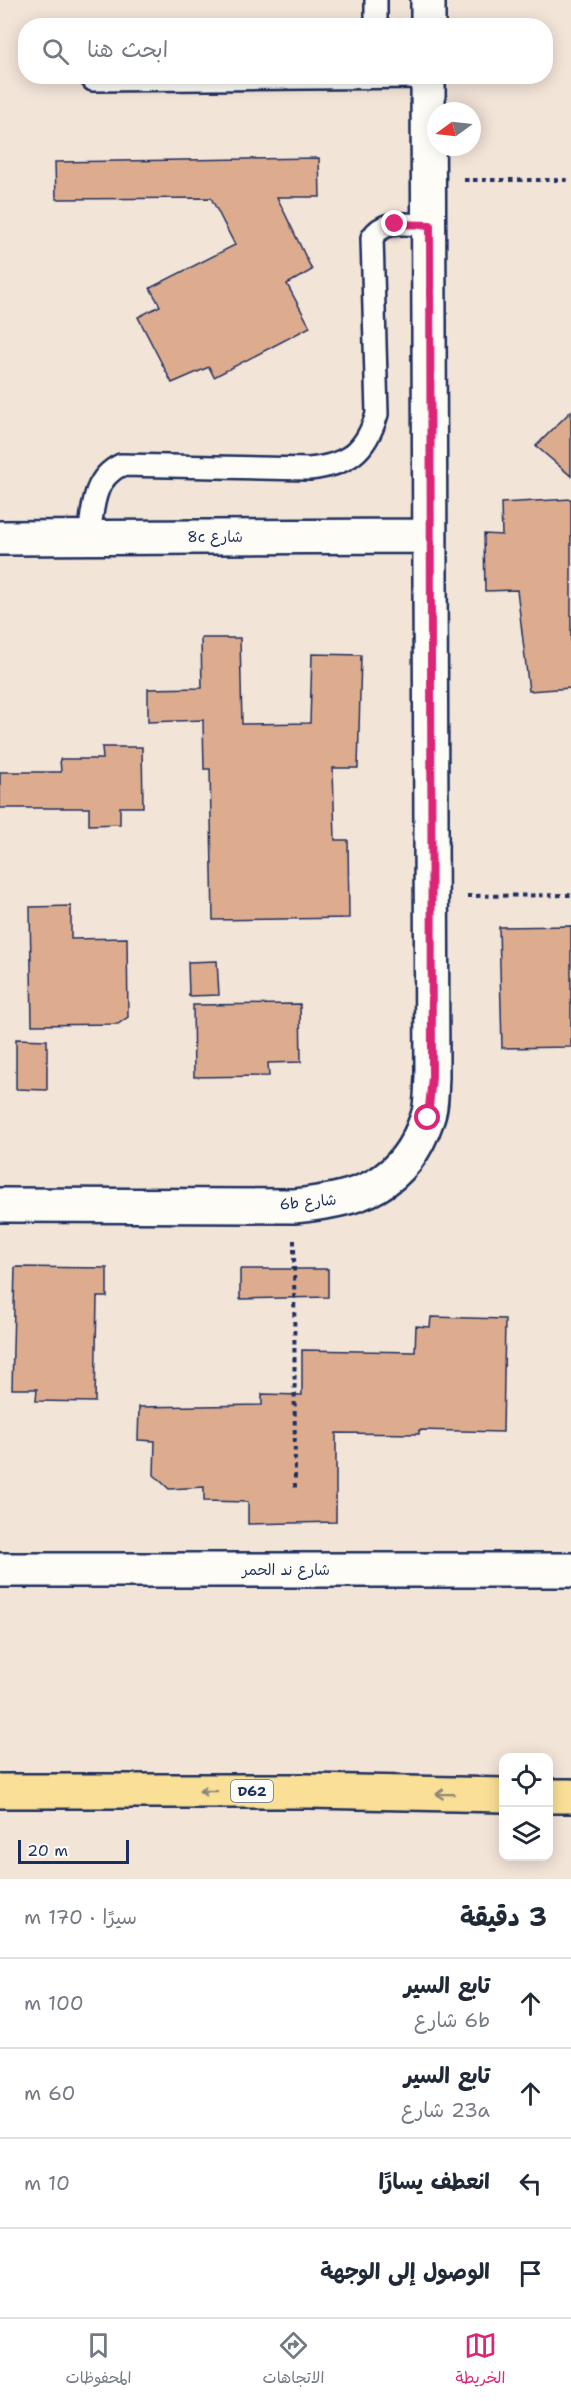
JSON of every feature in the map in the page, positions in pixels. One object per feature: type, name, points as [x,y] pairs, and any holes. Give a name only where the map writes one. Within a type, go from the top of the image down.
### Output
[{"type":"main road","name":"D62","points":[[0,1791],[309,1791],[499,1795]]},
{"type":"main road","points":[[553,1796],[571,1796]]},
{"type":"street","points":[[428,0],[428,18]]},
{"type":"street","name":"6b شارع","points":[[0,1205],[294,1206],[335,1202],[376,1187],[409,1158],[428,1118],[432,1077],[428,84]]},
{"type":"street","name":"8c شارع","points":[[0,538],[429,536]]},
{"type":"street","name":"شارع ند الحمر","points":[[0,1570],[571,1570]]},
{"type":"lane","points":[[376,0],[376,18]]},
{"type":"lane","points":[[89,538],[99,482],[108,471],[121,465],[309,469],[329,467],[346,460],[361,448],[372,432],[377,414],[372,238],[377,230],[386,225],[430,225]]},
{"type":"path","points":[[429,180],[571,180]]},
{"type":"path","points":[[431,896],[571,895]]},
{"type":"path","points":[[294,1206],[295,1491]]},
{"type":"building","points":[[319,158],[320,197],[277,197],[312,270],[287,284],[310,327],[214,377],[209,367],[172,383],[138,317],[160,306],[150,288],[235,245],[211,198],[56,199],[55,162]]},
{"type":"building","points":[[571,411],[571,476],[536,446]]},
{"type":"building","points":[[571,499],[571,688],[529,691],[517,590],[485,591],[484,534],[502,535],[501,503]]},
{"type":"building","points":[[201,638],[240,638],[242,724],[310,723],[312,654],[361,655],[358,768],[333,768],[335,840],[348,840],[349,918],[213,920],[210,769],[204,769],[203,720],[148,722],[148,689],[202,688]]},
{"type":"building","points":[[102,747],[142,747],[143,807],[120,807],[120,824],[89,825],[89,808],[0,808],[0,772],[61,772],[60,759],[103,759]]},
{"type":"building","points":[[71,906],[71,939],[127,938],[128,1017],[118,1024],[32,1025],[30,907]]},
{"type":"building","points":[[571,926],[571,1047],[502,1048],[499,927]]},
{"type":"building","points":[[217,961],[219,995],[189,996],[188,962]]},
{"type":"building","points":[[300,1004],[301,1062],[268,1063],[269,1076],[194,1077],[193,1005]]},
{"type":"building","points":[[16,1039],[47,1040],[47,1090],[16,1089]]},
{"type":"building","points":[[15,1267],[107,1268],[107,1297],[97,1297],[95,1402],[36,1401],[37,1389],[12,1389]]},
{"type":"building","points":[[240,1269],[328,1269],[328,1297],[240,1299]]},
{"type":"building","points":[[431,1317],[505,1319],[503,1432],[419,1430],[419,1434],[336,1433],[336,1522],[248,1524],[248,1502],[204,1501],[204,1487],[169,1489],[154,1475],[155,1441],[138,1440],[139,1407],[262,1405],[262,1394],[302,1395],[302,1350],[415,1352],[416,1326],[430,1327]]},
{"type":"route","points":[[395,224],[430,225],[432,1077],[428,1118]]}]
